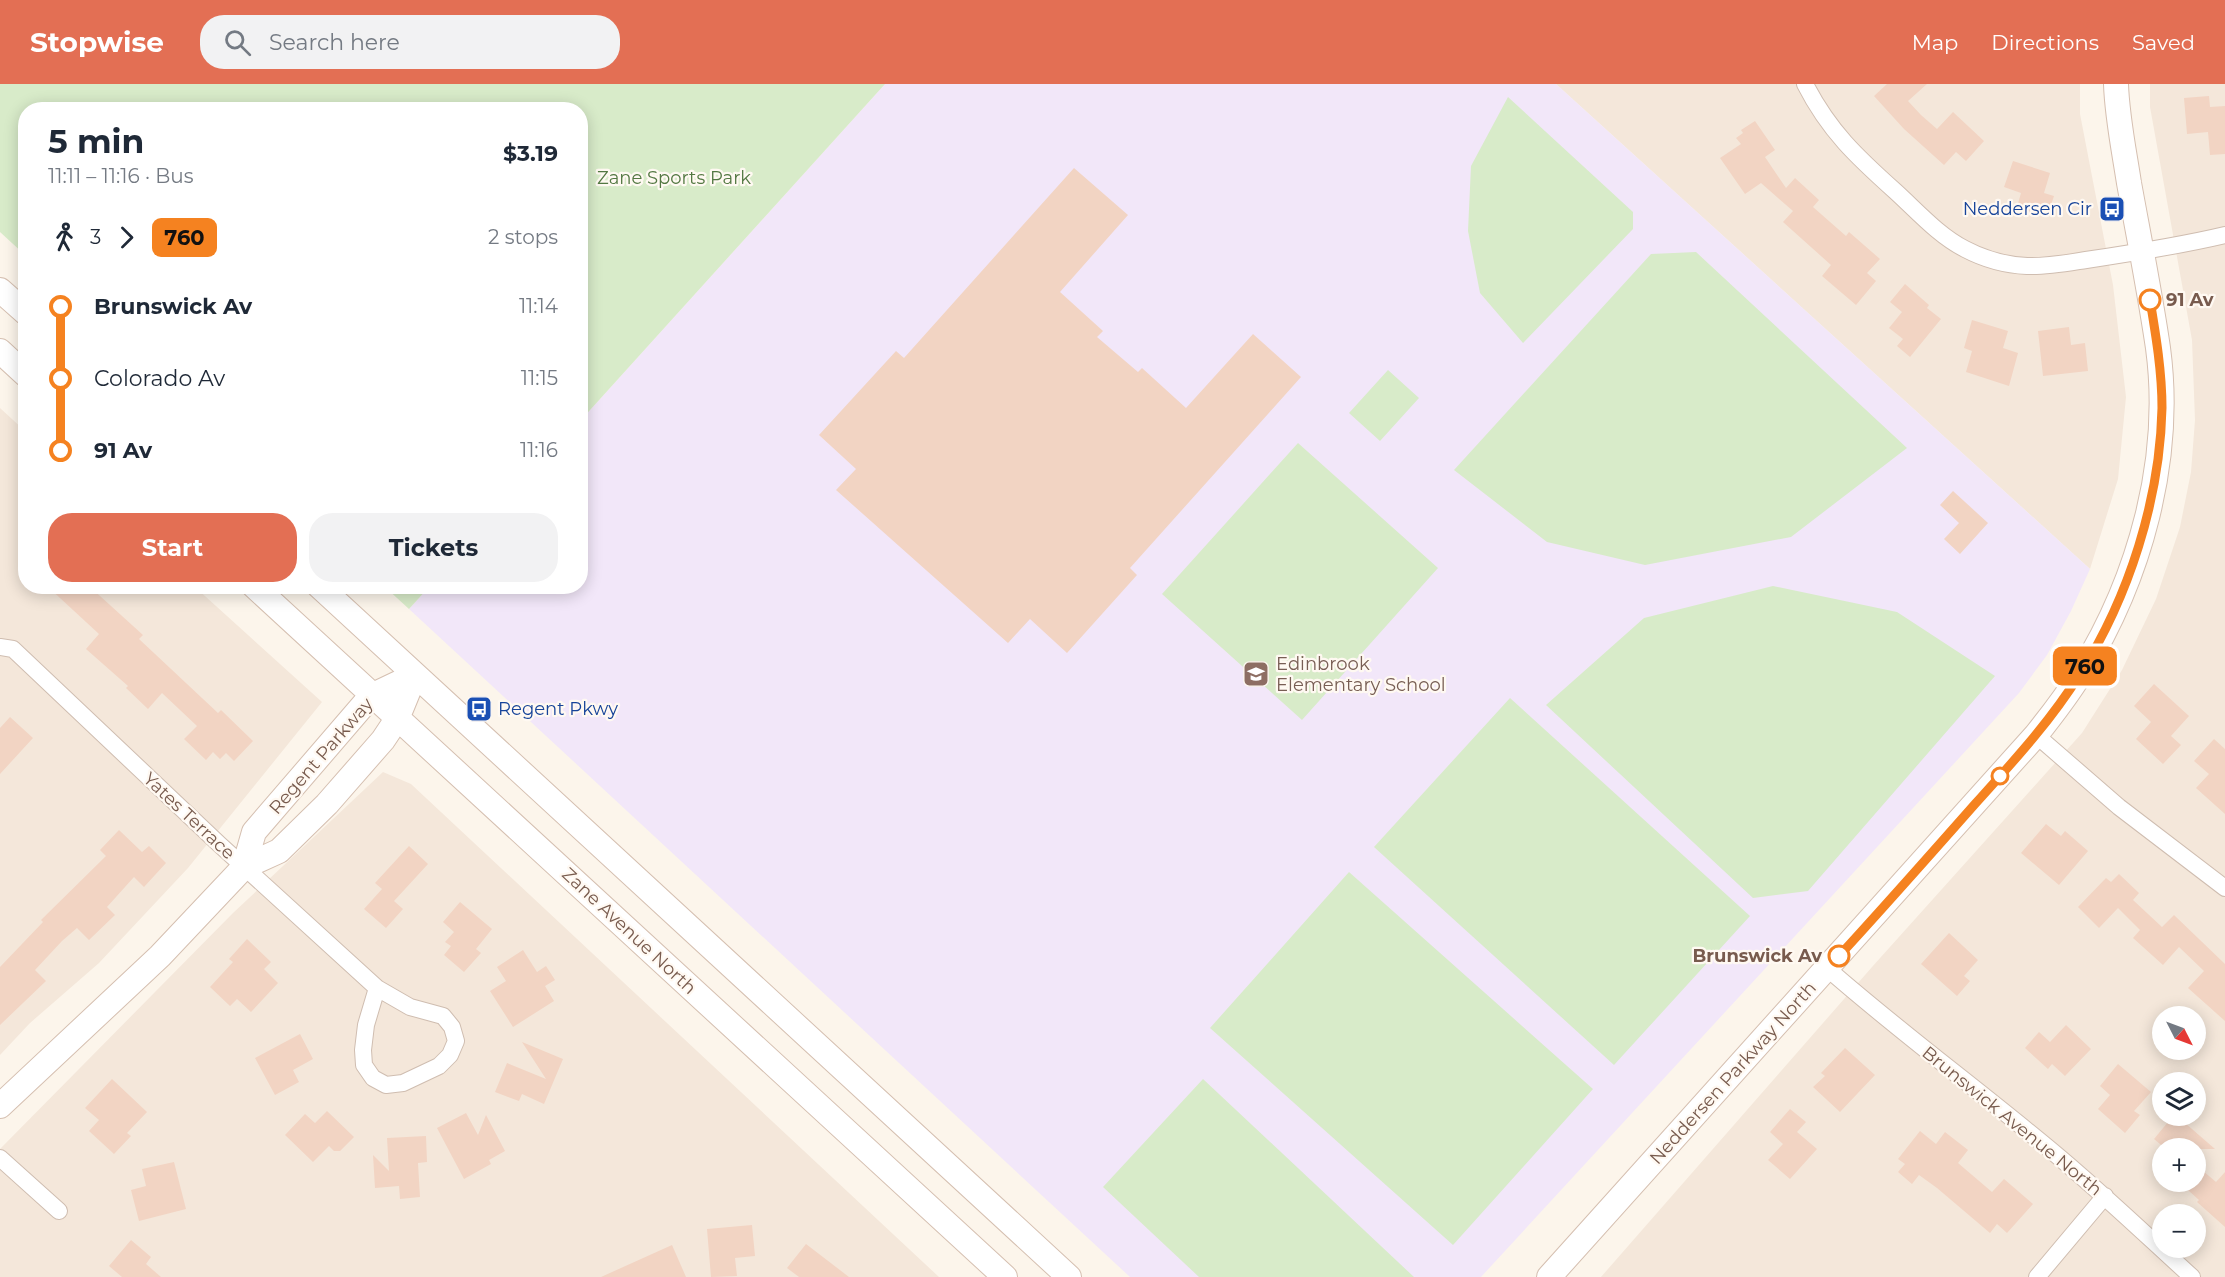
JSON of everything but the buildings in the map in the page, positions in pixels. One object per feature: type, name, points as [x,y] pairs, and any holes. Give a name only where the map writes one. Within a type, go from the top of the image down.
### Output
[{"type":"street","points":[[1804,84],[1836,134],[1859,159],[1964,249],[1993,260],[2027,267],[2142,252],[2225,235]]},
{"type":"street","name":"Neddersen Parkway North","points":[[1549,1277],[2036,735],[2081,673],[2098,643],[2120,595],[2150,507],[2159,455],[2162,407],[2158,350],[2124,150],[2116,84]]},
{"type":"street","points":[[0,290],[18,306]]},
{"type":"street","points":[[0,351],[18,368]]},
{"type":"street","name":"Zane Avenue North","points":[[263,594],[1005,1277]]},
{"type":"street","points":[[328,594],[607,854],[1069,1277]]},
{"type":"street","name":"Yates Terrace","points":[[0,647],[13,650],[244,867],[377,988],[410,1007],[443,1016],[452,1027],[456,1041],[450,1055],[439,1066],[402,1083],[386,1085],[372,1078],[364,1065],[363,1050],[366,1025],[377,988]]},
{"type":"street","name":"Regent Parkway","points":[[244,867],[254,832],[371,696],[415,675]]},
{"type":"street","name":"Regent Parkway","points":[[0,1106],[160,956],[244,867],[279,851],[327,804],[383,740],[398,719],[415,675]]},
{"type":"street","points":[[2036,735],[2119,807],[2225,888]]},
{"type":"street","name":"Brunswick Avenue North","points":[[1828,969],[1885,1019],[1995,1105],[2105,1196],[2192,1277]]},
{"type":"street","points":[[0,1158],[59,1210]]},
{"type":"street","points":[[2037,1277],[2105,1196]]},
{"type":"shaded area","name":"Edinbrook Elementary School","points":[[885,84],[1556,84],[2090,569],[2047,655],[2019,693],[1481,1277],[1130,1277],[409,609],[423,594],[588,594],[588,412]]},
{"type":"shaded area","points":[[1556,84],[2080,84],[2080,114],[2113,285],[2126,397],[2118,479],[2090,569]]},
{"type":"shaded area","points":[[2150,84],[2225,84],[2225,1277],[1601,1277],[1872,967],[2082,733],[2122,670],[2156,599],[2180,527],[2191,472],[2195,420],[2192,340],[2150,107]]},
{"type":"shaded area","points":[[0,408],[18,425],[18,594],[203,594],[322,702],[188,868],[99,963],[30,1023],[0,1055]]},
{"type":"shaded area","points":[[383,772],[411,784],[939,1277],[0,1277],[0,1149],[233,913]]},
{"type":"green space","name":"Zane Sports Park","points":[[0,84],[885,84],[588,412],[588,102],[18,102],[18,249],[0,232]]},
{"type":"green space","points":[[1508,97],[1633,212],[1633,229],[1523,343],[1480,293],[1468,231],[1471,166]]},
{"type":"green space","points":[[1696,252],[1907,448],[1791,537],[1645,565],[1547,542],[1454,470],[1651,254]]},
{"type":"green space","points":[[1388,370],[1419,398],[1380,441],[1349,413]]},
{"type":"green space","points":[[1298,443],[1438,568],[1302,720],[1162,594]]},
{"type":"green space","points":[[1773,586],[1897,612],[1995,676],[1808,891],[1753,898],[1546,705],[1644,618]]},
{"type":"green space","points":[[393,594],[423,594],[409,609]]},
{"type":"green space","points":[[1510,698],[1750,916],[1614,1065],[1374,847]]},
{"type":"green space","points":[[1349,872],[1593,1089],[1453,1245],[1210,1028]]},
{"type":"green space","points":[[1203,1079],[1414,1277],[1199,1277],[1103,1187]]},
{"type":"bus line","name":"760","points":[[1839,956],[2036,735],[2081,673],[2098,643],[2137,550],[2150,507],[2159,455],[2162,407],[2158,350],[2150,300]]},
{"type":"place","name":"Neddersen Cir","points":[[2112,209]]},
{"type":"place","name":"91 Av","points":[[2150,300]]},
{"type":"place","name":"Edinbrook Elementary School","points":[[1256,674]]},
{"type":"place","name":"Regent Pkwy","points":[[479,709]]},
{"type":"place","name":"Brunswick Av","points":[[1839,956]]}]
